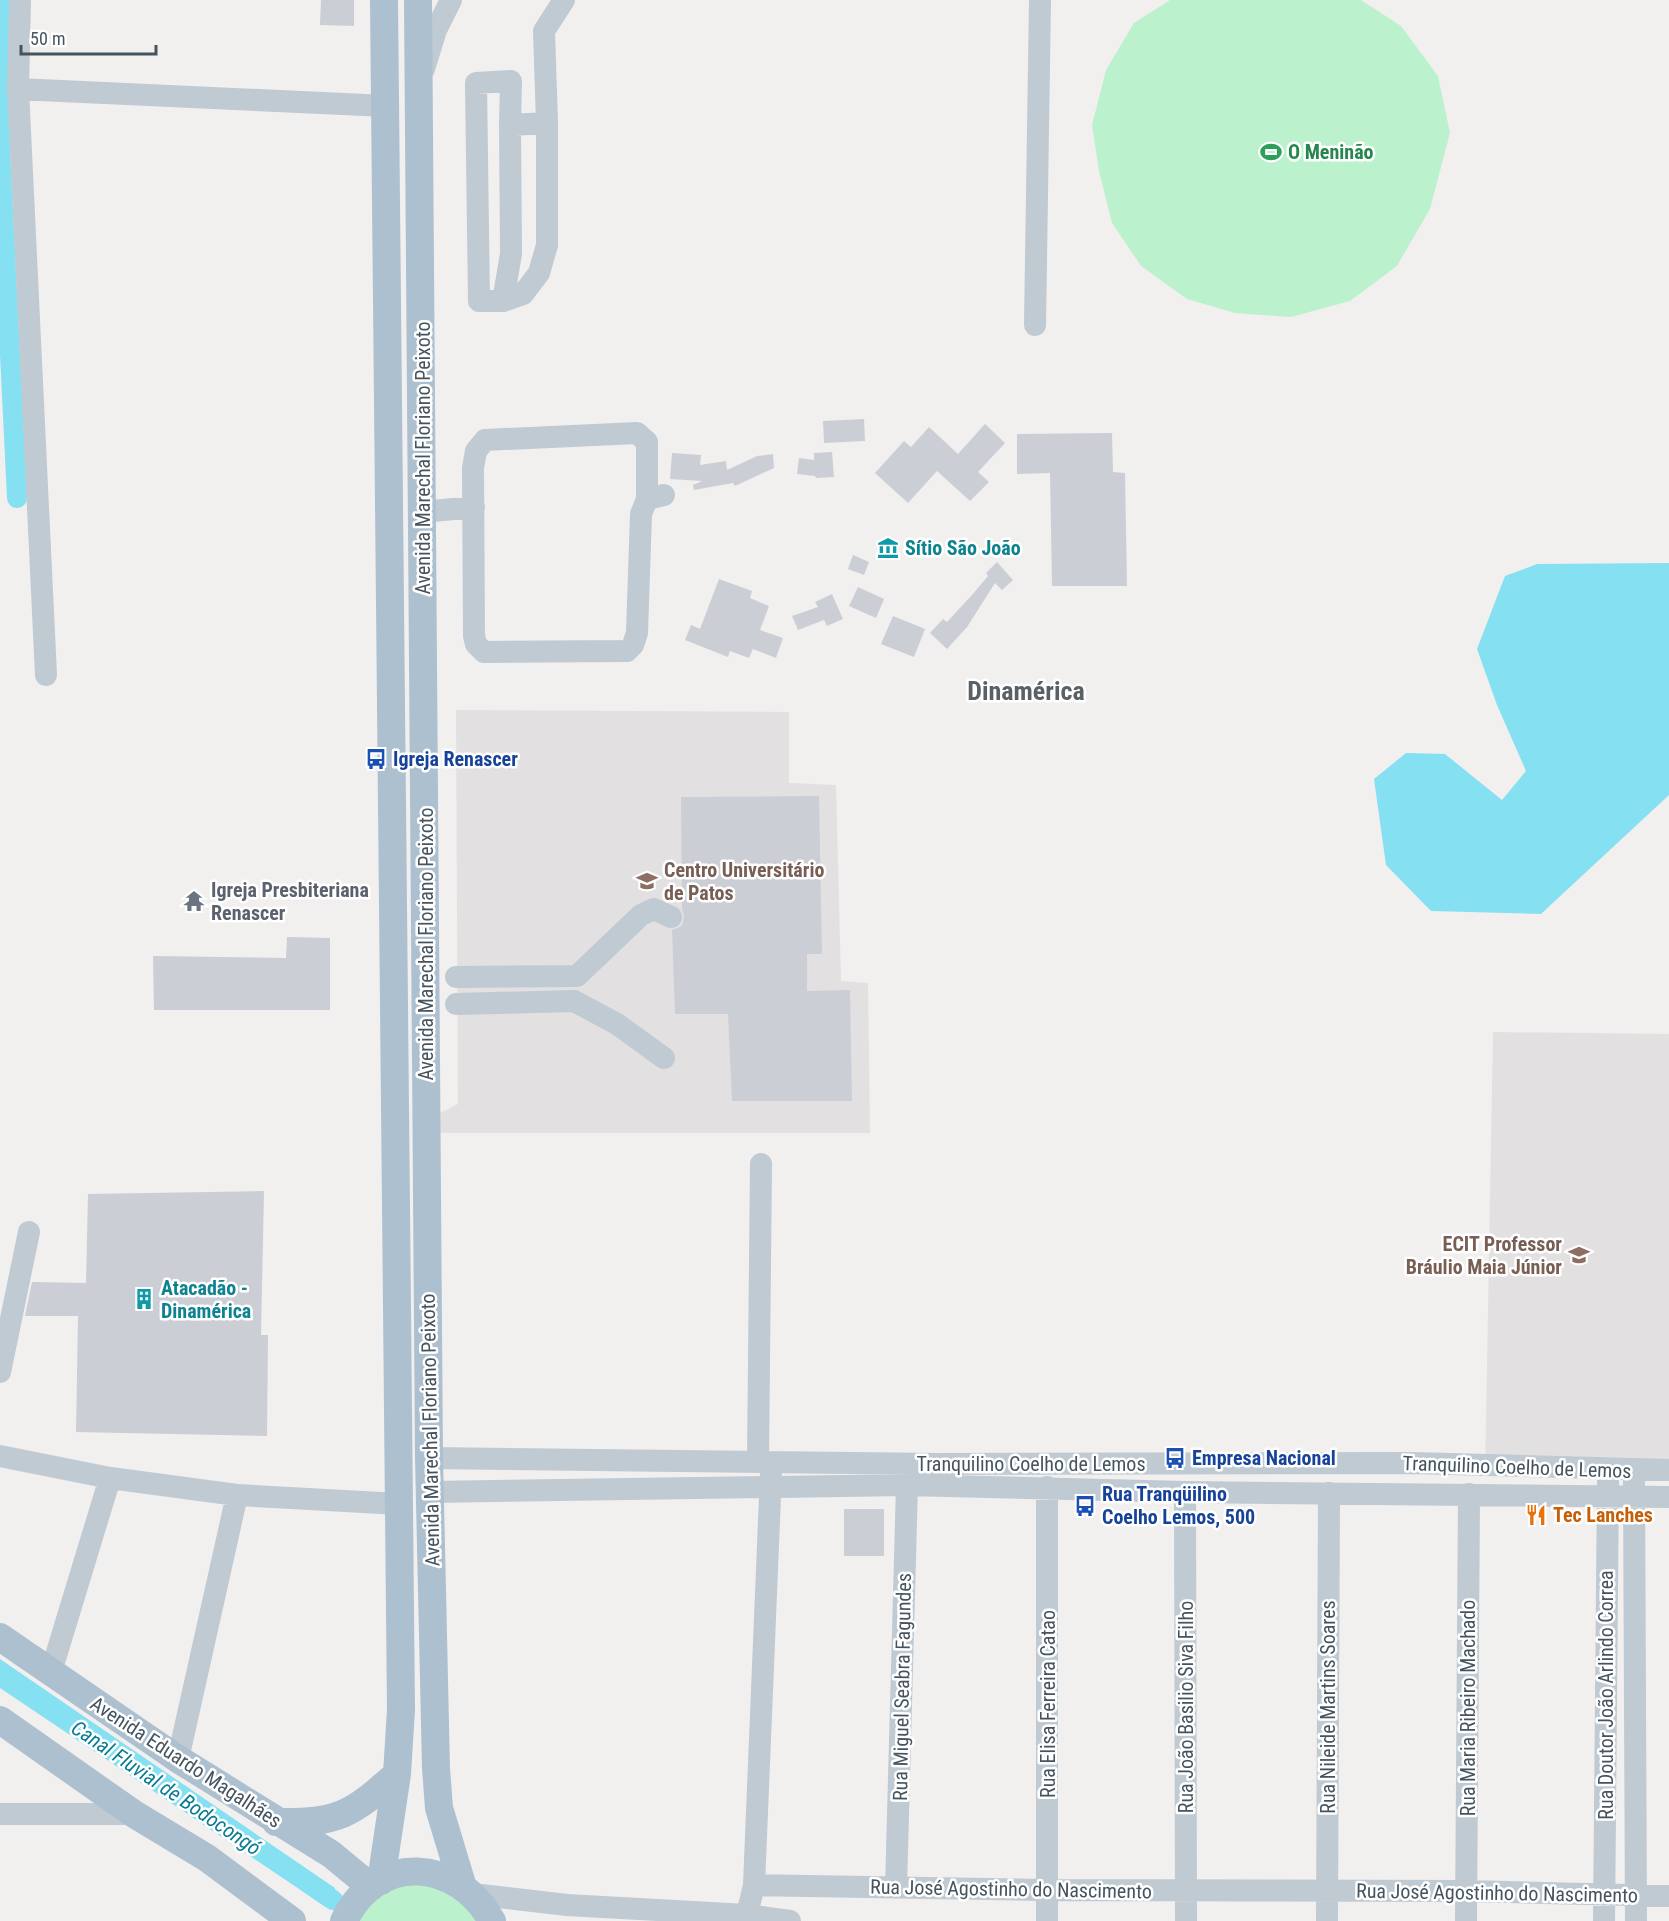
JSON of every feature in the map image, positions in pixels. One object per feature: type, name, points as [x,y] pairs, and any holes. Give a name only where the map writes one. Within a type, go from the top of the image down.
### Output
[{"type":"main road","name":"Avenida Marechal Floriano Peixoto","points":[[376,1884],[397,1774],[401,1710],[387,106],[384,0]]},
{"type":"main road","name":"Avenida Marechal Floriano Peixoto","points":[[418,0],[429,1458],[436,1768],[439,1808],[467,1889],[481,1902],[492,1921]]},
{"type":"main road","name":"Avenida Eduardo Magalhães","points":[[0,1637],[178,1759],[376,1884]]},
{"type":"main road","points":[[0,1720],[134,1814],[207,1858],[292,1921]]},
{"type":"main road","points":[[276,1822],[308,1822],[338,1816],[362,1806],[397,1774]]},
{"type":"main road","points":[[345,1921],[354,1904],[376,1884],[401,1873],[422,1872],[443,1875],[467,1889]]},
{"type":"street","points":[[20,0],[18,89],[46,675]]},
{"type":"street","points":[[420,82],[436,30],[451,0]]},
{"type":"street","points":[[503,301],[511,254],[511,81],[476,83],[479,301],[503,301],[523,294],[539,273],[547,245],[544,31],[564,0]]},
{"type":"street","points":[[1035,325],[1040,0]]},
{"type":"street","points":[[18,89],[387,106]]},
{"type":"street","points":[[510,125],[547,123]]},
{"type":"street","points":[[637,433],[647,442],[655,497],[641,514],[637,633],[633,645],[627,651],[484,652],[476,644],[474,636],[474,507],[473,468],[476,451],[485,440],[637,433]]},
{"type":"street","points":[[423,512],[474,507]]},
{"type":"street","points":[[456,977],[577,976],[641,915],[654,909],[671,917]]},
{"type":"street","points":[[456,1004],[574,1001],[617,1024],[664,1058]]},
{"type":"street","points":[[747,1915],[754,1885],[770,1485],[765,1461],[761,1164]]},
{"type":"street","points":[[0,1372],[29,1232]]},
{"type":"street","name":"Tranquilino Coelho de Lemos","points":[[429,1458],[765,1461],[939,1475],[1047,1487],[1185,1492],[1669,1497]]},
{"type":"street","name":"Tranquilino Coelho de Lemos","points":[[430,1492],[770,1485],[907,1485],[939,1475],[1412,1463],[1635,1471],[1669,1470]]},
{"type":"street","points":[[2,1464],[237,1495],[399,1504]]},
{"type":"street","name":"Rua Doutor João Arlindo Correa","points":[[1604,1921],[1609,1470]]},
{"type":"street","name":"Rua Doutor João Arlindo Correa","points":[[1635,1471],[1633,1496],[1636,1921]]},
{"type":"street","points":[[51,1672],[110,1478]]},
{"type":"street","name":"Rua Miguel Seabra Fagundes","points":[[896,1888],[907,1485]]},
{"type":"street","name":"Rua Elisa Ferreira Catao","points":[[1047,1487],[1047,1921]]},
{"type":"street","name":"Rua João Basilio Siva Filho","points":[[1185,1492],[1186,1921]]},
{"type":"street","name":"Rua Nileide Martins Soares","points":[[1327,1921],[1329,1493]]},
{"type":"street","name":"Rua Maria Ribeiro Machado","points":[[1466,1921],[1469,1494]]},
{"type":"street","points":[[178,1759],[237,1495]]},
{"type":"street","points":[[0,1814],[134,1814]]},
{"type":"street","name":"Rua José Agostinho do Nascimento","points":[[754,1885],[1187,1891],[1327,1889],[1669,1896]]},
{"type":"street","points":[[467,1889],[567,1905],[747,1915],[789,1921]]},
{"type":"shaded area","name":"Centro Universitário de Patos","points":[[456,710],[789,712],[789,783],[836,785],[841,981],[868,983],[870,1133],[439,1133],[438,1114],[458,1104]]},
{"type":"shaded area","name":"ECIT Professor Bráulio Maia Júnior","points":[[1493,1032],[1669,1034],[1669,1477],[1485,1475]]},
{"type":"green space","name":"O Meninão","points":[[1170,0],[1361,0],[1401,26],[1438,76],[1450,133],[1430,209],[1397,266],[1350,301],[1291,317],[1235,313],[1187,299],[1141,266],[1112,223],[1099,171],[1092,125],[1106,70],[1134,23]]},
{"type":"green space","points":[[425,1876],[484,1921],[350,1921],[365,1898]]},
{"type":"water","points":[[1669,563],[1669,795],[1541,914],[1431,911],[1386,865],[1374,779],[1406,753],[1445,754],[1502,800],[1526,771],[1497,705],[1477,649],[1505,576],[1537,564]]},
{"type":"water","points":[[0,1659],[335,1888],[326,1907],[0,1688]]},
{"type":"building","points":[[321,0],[354,0],[354,26],[320,25]]},
{"type":"building","points":[[864,419],[865,441],[824,443],[823,421]]},
{"type":"building","points":[[985,424],[1005,443],[978,472],[989,482],[970,501],[937,471],[908,503],[875,473],[904,441],[911,447],[929,427],[958,454]]},
{"type":"building","points":[[1112,433],[1113,472],[1125,473],[1127,586],[1052,586],[1050,473],[1017,474],[1017,434]]},
{"type":"building","points":[[832,452],[834,477],[816,478],[797,474],[799,458],[814,460],[814,453]]},
{"type":"building","points":[[672,453],[701,455],[700,465],[726,461],[727,470],[757,456],[773,454],[774,468],[735,486],[733,483],[694,490],[693,485],[702,481],[670,479]]},
{"type":"building","points":[[853,555],[869,562],[864,575],[848,569]]},
{"type":"building","points":[[997,562],[1013,580],[1002,590],[995,583],[967,627],[947,649],[930,633],[943,619],[947,622],[988,576],[986,573]]},
{"type":"building","points":[[719,579],[752,591],[750,598],[769,606],[760,630],[783,638],[776,658],[753,649],[749,658],[730,651],[728,657],[685,640],[691,625],[700,629]]},
{"type":"building","points":[[858,587],[884,599],[876,618],[849,606]]},
{"type":"building","points":[[832,594],[843,619],[827,626],[824,620],[798,630],[792,616],[818,607],[815,602]]},
{"type":"building","points":[[893,616],[925,629],[914,657],[881,644]]},
{"type":"building","points":[[819,796],[822,954],[807,954],[807,991],[850,990],[852,1101],[732,1101],[728,1014],[675,1014],[672,930],[682,926],[684,916],[682,909],[681,797]]},
{"type":"building","points":[[287,937],[330,938],[330,1010],[154,1010],[153,956],[286,958]]},
{"type":"building","name":"Atacadão - Dinamérica","points":[[264,1191],[261,1335],[268,1335],[267,1436],[76,1432],[78,1316],[25,1316],[32,1282],[86,1283],[88,1194]]},
{"type":"building","points":[[844,1509],[884,1509],[884,1556],[844,1556]]},
{"type":"waterway","points":[[2,0],[0,149],[17,498]]},
{"type":"waterway","name":"Canal Fluvial de Bodocongó","points":[[308,1883],[333,1900]]},
{"type":"place","name":"O Meninão","points":[[1271,152]]},
{"type":"place","name":"Sítio São João","points":[[888,548]]},
{"type":"place","name":"Igreja Renascer","points":[[376,759]]},
{"type":"place","name":"Centro Universitário de Patos","points":[[647,881]]},
{"type":"place","name":"Igreja Presbiteriana Renascer","points":[[194,901]]},
{"type":"place","name":"ECIT Professor Bráulio Maia Júnior","points":[[1579,1255]]},
{"type":"place","name":"Atacadão - Dinamérica","points":[[144,1299]]},
{"type":"place","name":"Empresa Nacional","points":[[1175,1458]]},
{"type":"place","name":"Rua Tranqüilino Coelho Lemos, 500","points":[[1085,1506]]},
{"type":"place","name":"Tec Lanches","points":[[1536,1515]]},
{"type":"district","name":"Dinamérica","points":[[1026,691]]}]
